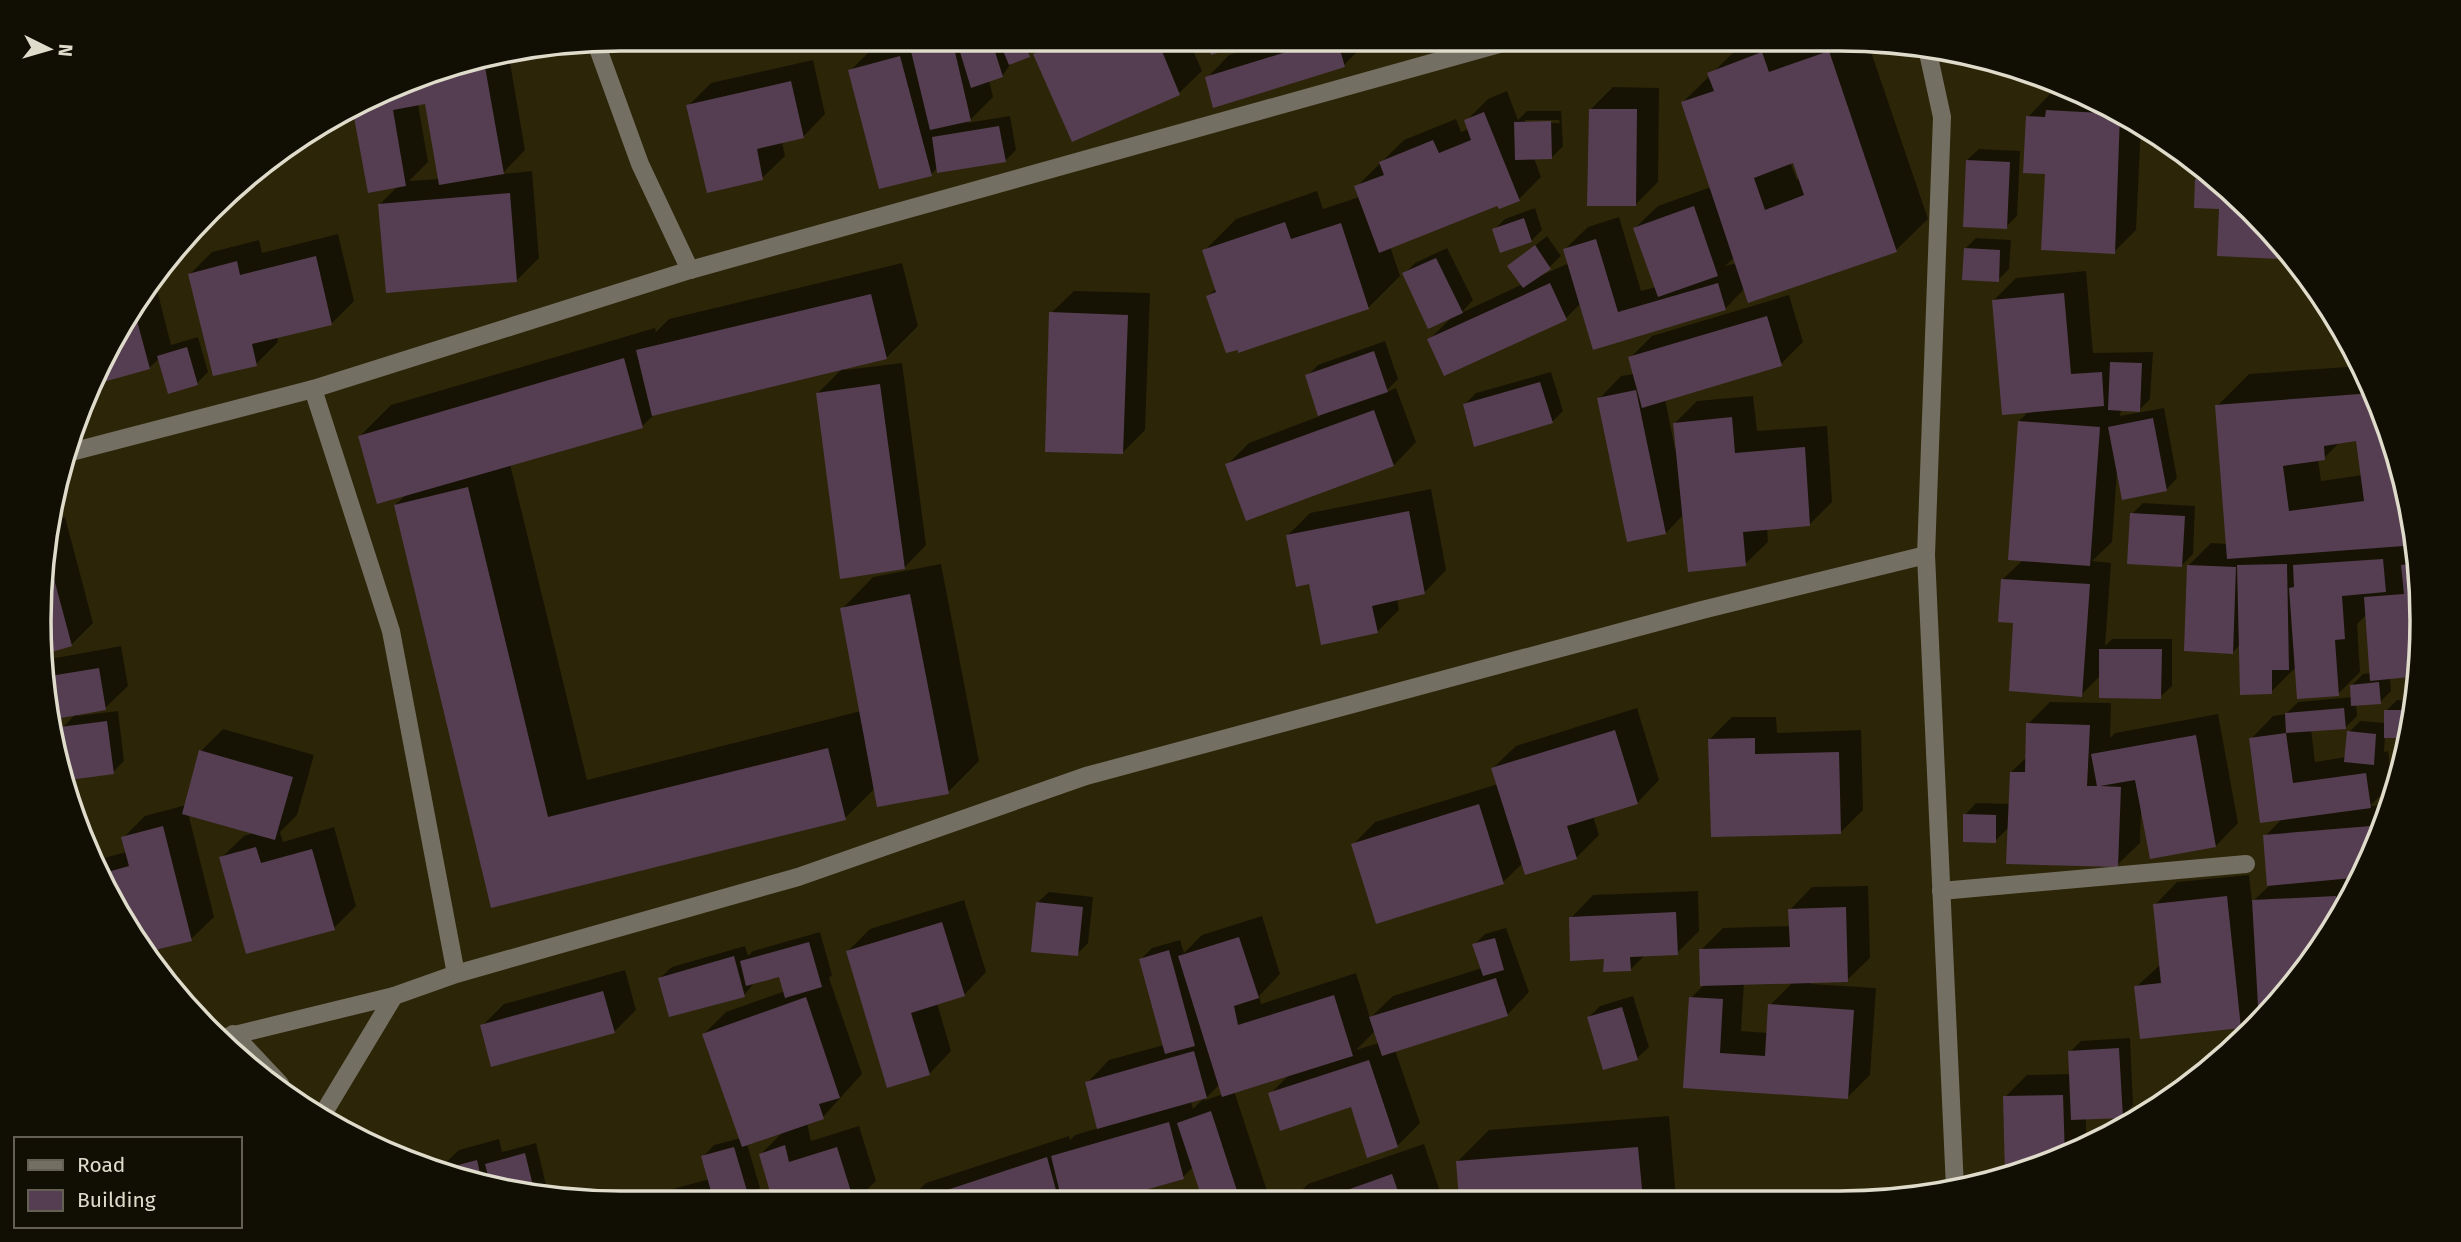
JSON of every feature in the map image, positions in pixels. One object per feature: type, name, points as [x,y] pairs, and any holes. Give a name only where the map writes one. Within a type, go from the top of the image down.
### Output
[{"type":"street","points":[[77,450],[313,389],[690,270],[1474,51]]},
{"type":"street","points":[[599,52],[639,164],[690,270]]},
{"type":"street","points":[[1929,58],[1942,117],[1926,555],[1955,1179]]},
{"type":"street","points":[[313,389],[391,631],[456,974]]},
{"type":"street","points":[[230,1036],[394,996],[456,974],[798,877],[1086,776],[1702,610],[1926,555]]},
{"type":"street","points":[[1941,891],[2246,864]]},
{"type":"street","points":[[326,1109],[394,996]]},
{"type":"building","points":[[911,51],[955,51],[971,121],[930,130]]},
{"type":"building","points":[[960,51],[995,51],[1003,77],[971,88]]},
{"type":"building","points":[[1003,51],[1028,51],[1030,57],[1009,65]]},
{"type":"building","points":[[1040,51],[1162,51],[1180,95],[1072,142],[1033,54]]},
{"type":"building","points":[[1289,51],[1340,51],[1345,67],[1213,108],[1205,77]]},
{"type":"building","points":[[1829,51],[1897,252],[1748,303],[1681,102],[1714,91],[1707,73],[1762,52],[1769,72]],"holes":[[[1793,163],[1804,195],[1765,210],[1754,178]]]},
{"type":"building","points":[[900,56],[932,176],[879,189],[848,70]]},
{"type":"building","points":[[485,67],[504,174],[439,185],[425,104],[393,110],[406,186],[368,193],[354,118],[403,94]]},
{"type":"building","points":[[791,81],[804,138],[757,149],[763,180],[707,193],[686,105]]},
{"type":"building","points":[[1589,109],[1637,109],[1636,206],[1587,206]]},
{"type":"building","points":[[2046,110],[2097,113],[2120,124],[2115,254],[2041,250],[2045,174],[2023,173],[2026,116],[2045,117]]},
{"type":"building","points":[[1484,112],[1520,201],[1499,209],[1497,206],[1379,253],[1354,186],[1384,175],[1379,162],[1433,140],[1439,153],[1471,140],[1464,120]]},
{"type":"building","points":[[1551,121],[1552,159],[1515,160],[1514,122]]},
{"type":"building","points":[[999,126],[1006,162],[937,173],[932,137]]},
{"type":"building","points":[[1966,160],[2010,162],[2007,229],[1963,227]]},
{"type":"building","points":[[2195,179],[2200,179],[2243,218],[2279,259],[2217,256],[2219,209],[2194,208]]},
{"type":"building","points":[[510,193],[517,282],[386,293],[378,204]]},
{"type":"building","points":[[1694,206],[1718,276],[1658,297],[1633,228]]},
{"type":"building","points":[[1524,218],[1532,242],[1500,253],[1492,229]]},
{"type":"building","points":[[1285,222],[1291,239],[1341,223],[1369,309],[1238,353],[1238,350],[1226,353],[1206,296],[1216,292],[1202,250]]},
{"type":"building","points":[[1596,239],[1618,312],[1718,283],[1726,310],[1593,350],[1563,249]]},
{"type":"building","points":[[1535,245],[1551,269],[1523,288],[1507,266]]},
{"type":"building","points":[[1964,248],[2000,250],[1999,282],[1962,280]]},
{"type":"building","points":[[316,256],[332,325],[252,344],[257,366],[213,376],[188,274],[237,261],[240,275]]},
{"type":"building","points":[[1436,258],[1463,313],[1428,329],[1402,273]]},
{"type":"building","points":[[1550,283],[1567,320],[1444,376],[1427,339]]},
{"type":"building","points":[[2064,293],[2071,374],[2102,372],[2104,406],[2002,415],[1992,300]]},
{"type":"building","points":[[871,294],[887,359],[652,416],[636,350]]},
{"type":"building","points":[[1049,312],[1128,315],[1123,454],[1045,452]]},
{"type":"building","points":[[1767,316],[1782,366],[1642,408],[1628,357]]},
{"type":"building","points":[[137,320],[150,369],[104,382]]},
{"type":"building","points":[[187,347],[198,385],[168,394],[157,356]]},
{"type":"building","points":[[1374,351],[1388,392],[1318,416],[1305,375]]},
{"type":"building","points":[[624,358],[643,428],[377,504],[358,436]]},
{"type":"building","points":[[2110,362],[2142,363],[2140,412],[2108,410]]},
{"type":"building","points":[[1540,382],[1553,423],[1474,447],[1463,404]]},
{"type":"building","points":[[880,384],[905,569],[840,579],[816,393]]},
{"type":"building","points":[[1636,390],[1666,534],[1627,542],[1597,398]]},
{"type":"building","points":[[2363,394],[2391,473],[2405,546],[2227,559],[2215,405]],"holes":[[[2356,441],[2364,501],[2289,511],[2283,466],[2325,460],[2324,446]]]},
{"type":"building","points":[[1374,410],[1394,466],[1246,521],[1225,464]]},
{"type":"building","points":[[1732,417],[1735,453],[1805,447],[1810,526],[1743,532],[1746,566],[1688,572],[1673,423]]},
{"type":"building","points":[[2153,418],[2167,491],[2122,500],[2108,427]]},
{"type":"building","points":[[2018,421],[2100,427],[2090,566],[2008,560]]},
{"type":"building","points":[[468,487],[548,817],[828,748],[846,820],[491,908],[394,505]]},
{"type":"building","points":[[1409,511],[1425,594],[1372,606],[1378,633],[1321,645],[1309,584],[1296,587],[1286,535]]},
{"type":"building","points":[[2130,513],[2185,516],[2182,567],[2127,564]]},
{"type":"building","points":[[2383,559],[2386,592],[2342,596],[2345,639],[2335,640],[2339,696],[2297,699],[2289,588],[2294,587],[2293,565]]},
{"type":"building","points":[[2287,564],[2289,670],[2272,670],[2272,694],[2240,695],[2237,565]]},
{"type":"building","points":[[2407,564],[2409,584],[2407,677],[2370,681],[2364,597],[2404,594],[2401,565]]},
{"type":"building","points":[[2187,565],[2236,567],[2233,654],[2184,651]]},
{"type":"building","points":[[53,575],[72,646],[52,652]]},
{"type":"building","points":[[2001,579],[2090,584],[2082,697],[2009,691],[2013,623],[1998,622]]},
{"type":"building","points":[[910,594],[949,794],[877,807],[840,608]]},
{"type":"building","points":[[2099,649],[2162,649],[2161,699],[2099,698]]},
{"type":"building","points":[[99,668],[106,710],[60,718],[54,675]]},
{"type":"building","points":[[2379,682],[2381,704],[2351,706],[2350,685]]},
{"type":"building","points":[[2344,708],[2346,729],[2286,733],[2285,713]]},
{"type":"building","points":[[2384,710],[2403,710],[2398,738],[2384,738]]},
{"type":"building","points":[[107,721],[114,774],[73,779],[61,727]]},
{"type":"building","points":[[2026,723],[2090,725],[2087,786],[2097,786],[2091,754],[2196,735],[2216,847],[2150,859],[2135,780],[2100,786],[2121,787],[2118,867],[2006,864],[2010,772],[2025,772]]},
{"type":"building","points":[[1615,730],[1638,804],[1567,826],[1577,859],[1525,875],[1491,768]]},
{"type":"building","points":[[2347,731],[2376,734],[2374,765],[2344,762]]},
{"type":"building","points":[[2286,733],[2293,783],[2366,773],[2371,808],[2260,823],[2249,738]]},
{"type":"building","points":[[1755,738],[1755,754],[1839,752],[1841,834],[1711,837],[1708,739]]},
{"type":"building","points":[[199,750],[293,777],[275,840],[182,814]]},
{"type":"building","points":[[1479,804],[1504,884],[1376,924],[1351,844]]},
{"type":"building","points":[[1963,814],[1996,815],[1996,843],[1963,842]]},
{"type":"building","points":[[163,826],[192,941],[156,950],[147,938],[109,872],[129,866],[121,837]]},
{"type":"building","points":[[2372,826],[2348,878],[2267,886],[2263,835]]},
{"type":"building","points":[[256,847],[261,863],[312,849],[335,930],[246,954],[219,857]]},
{"type":"building","points":[[2227,896],[2241,1026],[2239,1028],[2140,1039],[2134,986],[2161,983],[2153,904]]},
{"type":"building","points":[[2336,896],[2337,901],[2314,938],[2258,1008],[2252,900]]},
{"type":"building","points":[[1036,902],[1083,907],[1078,956],[1031,952]]},
{"type":"building","points":[[1846,907],[1848,982],[1700,986],[1699,949],[1790,947],[1788,909]]},
{"type":"building","points":[[1676,912],[1678,955],[1630,957],[1631,971],[1603,972],[1604,959],[1570,961],[1569,917]]},
{"type":"building","points":[[942,922],[965,996],[911,1013],[930,1075],[887,1088],[846,951]]},
{"type":"building","points":[[1239,937],[1259,998],[1234,1006],[1238,1025],[1334,995],[1353,1056],[1222,1097],[1178,956]]},
{"type":"building","points":[[1495,938],[1504,970],[1483,976],[1472,944]]},
{"type":"building","points":[[809,942],[822,987],[785,998],[779,977],[746,986],[740,961]]},
{"type":"building","points":[[1169,950],[1195,1046],[1165,1054],[1139,959]]},
{"type":"building","points":[[734,956],[745,997],[669,1017],[658,978]]},
{"type":"building","points":[[1496,978],[1508,1016],[1382,1056],[1369,1017]]},
{"type":"building","points":[[603,991],[615,1033],[491,1067],[480,1025]]},
{"type":"building","points":[[806,997],[840,1098],[819,1104],[824,1119],[742,1147],[702,1034]]},
{"type":"building","points":[[1689,997],[1723,999],[1720,1053],[1765,1056],[1768,1004],[1854,1010],[1848,1099],[1683,1088]]},
{"type":"building","points":[[1622,1007],[1638,1060],[1603,1070],[1587,1017]]},
{"type":"building","points":[[2119,1048],[2123,1116],[2071,1120],[2068,1051]]},
{"type":"building","points":[[1194,1051],[1207,1098],[1097,1129],[1085,1082]]},
{"type":"building","points":[[1369,1060],[1398,1147],[1367,1158],[1351,1107],[1280,1131],[1268,1093]]},
{"type":"building","points":[[2063,1095],[2065,1145],[2005,1167],[2003,1096]]},
{"type":"building","points":[[1211,1111],[1237,1191],[1200,1191],[1177,1123]]},
{"type":"building","points":[[1169,1122],[1184,1179],[1141,1191],[1060,1191],[1051,1156]]},
{"type":"building","points":[[785,1145],[789,1162],[837,1147],[851,1191],[770,1191],[759,1154]]},
{"type":"building","points":[[734,1147],[747,1191],[711,1191],[701,1156]]},
{"type":"building","points":[[1638,1147],[1642,1191],[1458,1191],[1456,1161]]},
{"type":"building","points":[[525,1153],[532,1184],[488,1175],[485,1164]]},
{"type":"building","points":[[1047,1157],[1056,1191],[944,1191]]},
{"type":"building","points":[[477,1160],[480,1174],[473,1172],[454,1166]]},
{"type":"building","points":[[1392,1174],[1398,1191],[1344,1191]]}]
